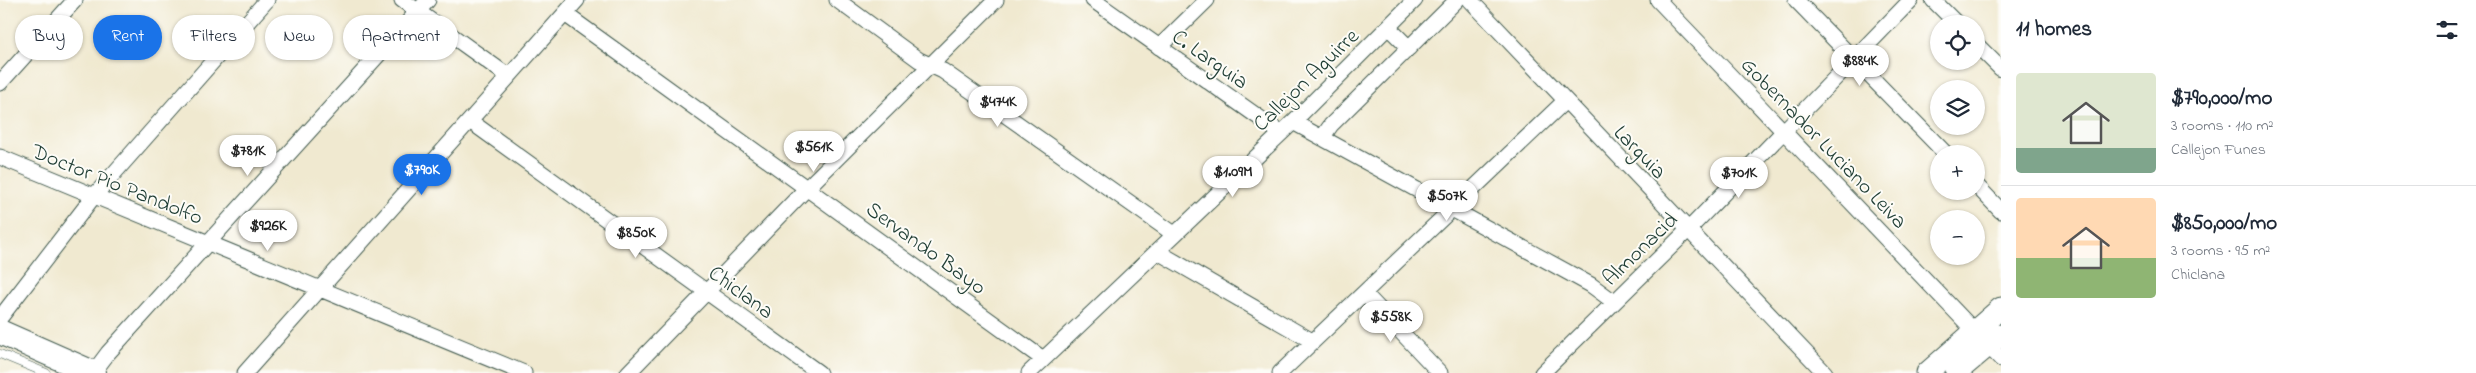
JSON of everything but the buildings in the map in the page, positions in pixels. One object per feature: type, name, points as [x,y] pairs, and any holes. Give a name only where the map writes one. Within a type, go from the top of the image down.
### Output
[{"type":"main road","points":[[1956,373],[1991,342],[2001,308]]},
{"type":"main road","points":[[0,332],[93,373]]},
{"type":"main road","points":[[1927,373],[1991,342]]},
{"type":"street","points":[[0,83],[75,0]]},
{"type":"street","points":[[0,318],[94,196],[267,0]]},
{"type":"street","points":[[402,0],[423,6],[508,76]]},
{"type":"street","points":[[245,373],[577,0]]},
{"type":"street","points":[[838,0],[919,60],[944,71],[1174,234]]},
{"type":"street","points":[[628,373],[808,187],[996,0]]},
{"type":"street","name":"C. Larguia","points":[[1093,0],[1281,133]]},
{"type":"street","points":[[1159,47],[1207,0]]},
{"type":"street","name":"Callejon Aguirre","points":[[1028,373],[1158,252],[1174,234],[1293,122],[1415,0]]},
{"type":"street","points":[[1322,138],[1331,125],[1457,0]]},
{"type":"street","name":"Larguia","points":[[1470,0],[1565,102],[1825,373]]},
{"type":"street","name":"Gobernador Luciano Leiva","points":[[1658,0],[1991,342]]},
{"type":"street","points":[[1796,0],[1937,145]]},
{"type":"street","name":"Almonacid","points":[[1542,373],[1688,230],[1910,0]]},
{"type":"street","points":[[1933,0],[1948,15]]},
{"type":"street","points":[[93,373],[108,353],[423,6]]},
{"type":"street","name":"Servando Bayo","points":[[565,14],[808,187],[1043,359]]},
{"type":"street","points":[[1388,27],[1409,48]]},
{"type":"street","points":[[1985,51],[1999,62]]},
{"type":"street","points":[[1280,373],[1565,102]]},
{"type":"street","name":"Chiclana","points":[[470,121],[819,373]]},
{"type":"street","points":[[1293,122],[1591,285],[1614,302]]},
{"type":"street","name":"Doctor Pio Pandolfo","points":[[0,157],[318,290],[524,373]]},
{"type":"street","points":[[1985,194],[2001,211]]},
{"type":"street","points":[[1158,252],[1312,341]]},
{"type":"street","points":[[1364,293],[1440,373]]},
{"type":"lane","points":[[0,354],[46,373]]}]
